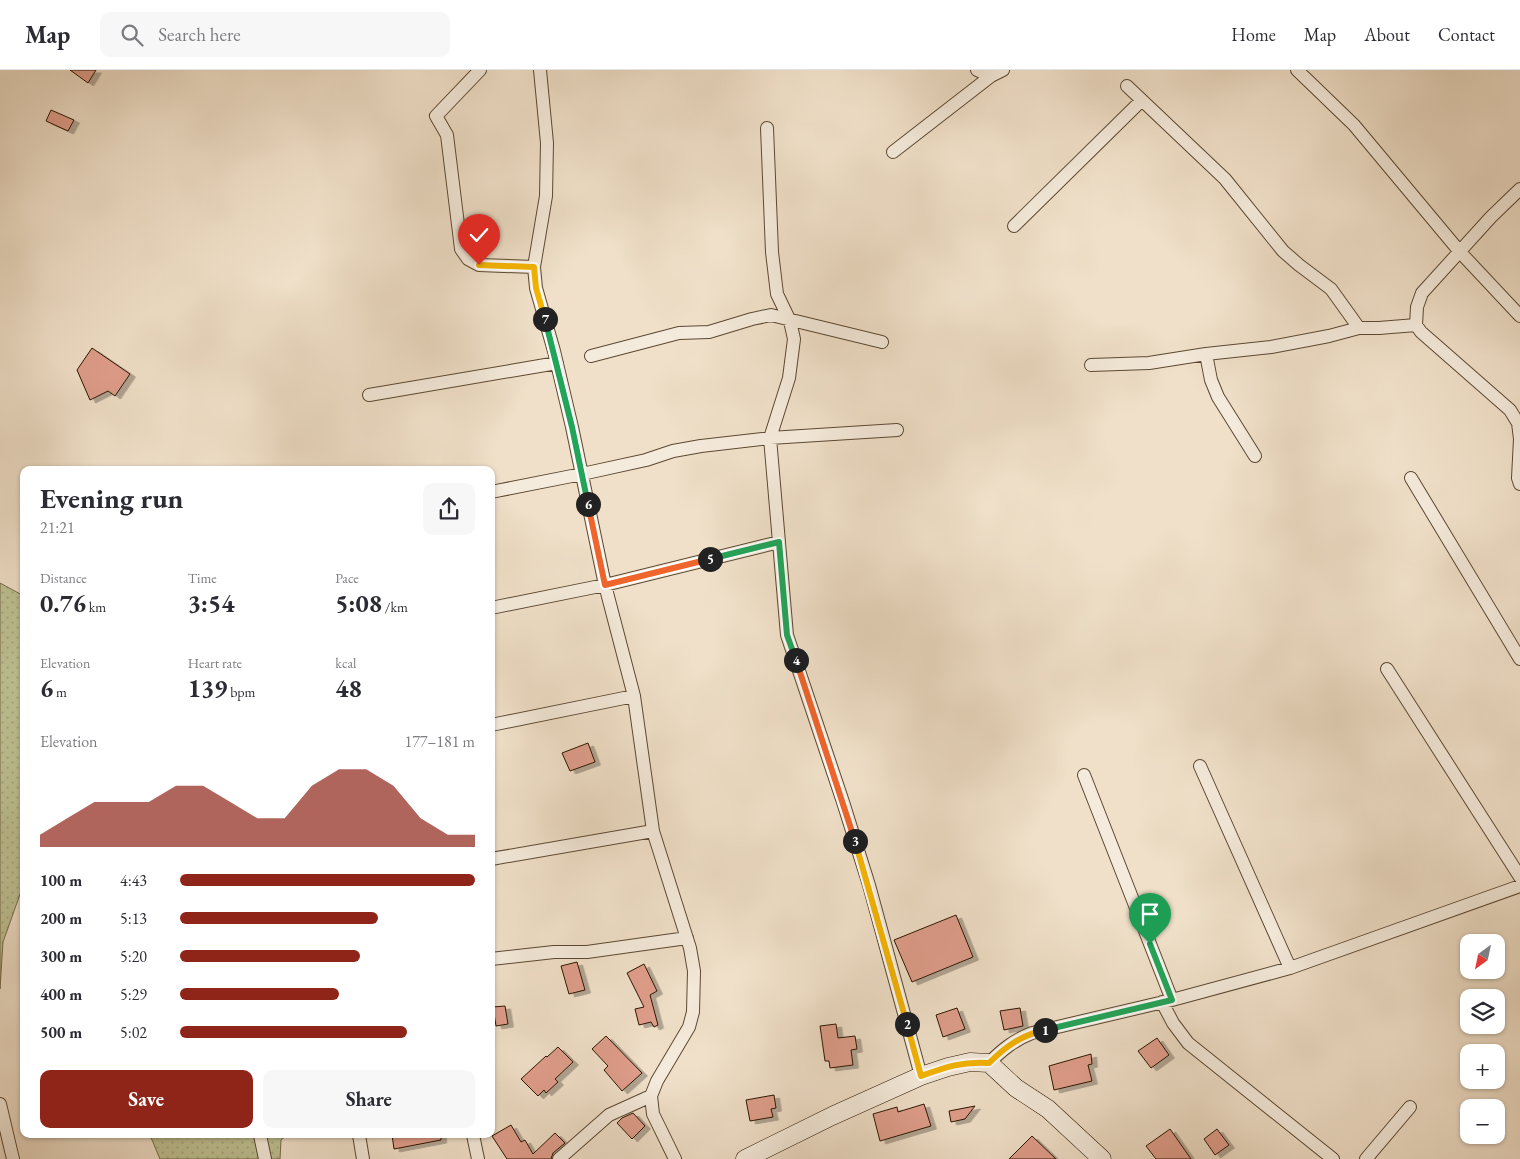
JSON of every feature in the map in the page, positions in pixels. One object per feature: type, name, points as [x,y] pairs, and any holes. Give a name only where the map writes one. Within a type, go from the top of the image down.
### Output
[{"type":"main road","points":[[745,1159],[832,1116],[921,1076],[970,1062],[989,1063],[1016,1088],[1048,1109],[1102,1159]]},
{"type":"street","points":[[480,70],[436,116],[448,135],[461,249],[468,260],[479,265],[534,267]]},
{"type":"street","points":[[540,70],[547,143],[546,196],[534,267],[536,288],[557,363],[605,585],[634,696],[653,831],[687,938],[694,971],[694,1012],[689,1027],[657,1081],[651,1096],[653,1114],[676,1159]]},
{"type":"street","points":[[977,70],[997,73]]},
{"type":"street","points":[[1297,70],[1354,125],[1460,252],[1520,316]]},
{"type":"street","points":[[894,152],[997,73]]},
{"type":"street","points":[[1127,86],[1224,179],[1283,250],[1331,290],[1359,328]]},
{"type":"street","points":[[1014,226],[1141,101]]},
{"type":"street","points":[[767,128],[772,252],[777,294],[790,321],[794,339],[789,378],[770,438],[787,635],[869,885],[921,1076]]},
{"type":"street","points":[[1520,189],[1422,294],[1417,307],[1416,325],[1421,332],[1510,410],[1518,423],[1520,439],[1518,478],[1520,484]]},
{"type":"street","points":[[591,356],[679,334],[709,332],[771,315],[882,342]]},
{"type":"street","points":[[1091,365],[1149,363],[1206,354],[1271,347],[1359,328],[1416,325]]},
{"type":"street","points":[[1206,354],[1211,380],[1218,397],[1255,456]]},
{"type":"street","points":[[369,395],[557,363]]},
{"type":"street","points":[[495,491],[646,460],[673,451],[770,438],[897,430]]},
{"type":"street","points":[[1411,478],[1520,659]]},
{"type":"street","points":[[495,607],[605,585],[779,542]]},
{"type":"street","points":[[1387,669],[1520,877]]},
{"type":"street","points":[[495,724],[634,696]]},
{"type":"street","points":[[1200,766],[1290,968]]},
{"type":"street","points":[[1084,775],[1167,1001],[1173,1023],[1188,1043],[1333,1159]]},
{"type":"street","points":[[495,859],[653,831]]},
{"type":"street","points":[[989,1063],[1017,1039],[1032,1033],[1167,1001],[1290,968],[1520,886]]},
{"type":"street","points":[[495,959],[554,952],[596,951],[687,938]]},
{"type":"street","points":[[559,1159],[608,1115],[651,1096]]},
{"type":"street","points":[[0,1104],[14,1159]]},
{"type":"street","points":[[1366,1159],[1410,1108]]},
{"type":"street","points":[[261,1138],[265,1159]]},
{"type":"street","points":[[360,1138],[363,1159]]},
{"type":"street","points":[[474,1138],[478,1159]]},
{"type":"green space","points":[[0,583],[20,594],[20,894],[3,942],[0,989]]},
{"type":"green space","points":[[151,1138],[283,1138],[281,1140],[280,1159],[160,1159]]},
{"type":"building","points":[[70,70],[96,70],[88,83]]},
{"type":"building","points":[[51,110],[74,120],[68,131],[46,121]]},
{"type":"building","points":[[92,348],[130,374],[115,396],[108,391],[90,400],[77,370]]},
{"type":"building","points":[[588,743],[595,762],[570,771],[562,753]]},
{"type":"building","points":[[956,915],[973,957],[912,982],[894,940]]},
{"type":"building","points":[[577,962],[585,990],[569,994],[561,966]]},
{"type":"building","points":[[644,964],[657,991],[650,995],[658,1025],[654,1027],[651,1022],[639,1025],[635,1009],[644,1007],[627,973]]},
{"type":"building","points":[[505,1006],[508,1024],[496,1026],[495,1007]]},
{"type":"building","points":[[957,1008],[965,1029],[943,1037],[936,1015]]},
{"type":"building","points":[[1020,1008],[1023,1026],[1004,1030],[1000,1011]]},
{"type":"building","points":[[836,1024],[838,1038],[855,1036],[857,1049],[851,1050],[853,1065],[830,1068],[829,1061],[825,1061],[820,1026]]},
{"type":"building","points":[[606,1036],[642,1073],[622,1091],[604,1070],[608,1066],[592,1049]]},
{"type":"building","points":[[1157,1038],[1169,1055],[1151,1068],[1138,1051]]},
{"type":"building","points":[[558,1047],[573,1062],[555,1079],[558,1082],[546,1093],[544,1090],[538,1096],[521,1079]]},
{"type":"building","points":[[1091,1054],[1092,1064],[1088,1065],[1092,1081],[1054,1090],[1049,1066]]},
{"type":"building","points":[[774,1095],[776,1108],[771,1109],[773,1117],[750,1121],[746,1100]]},
{"type":"building","points":[[924,1104],[931,1126],[880,1141],[873,1114],[897,1107],[898,1112]]},
{"type":"building","points":[[975,1106],[965,1119],[951,1122],[949,1111]]},
{"type":"building","points":[[633,1113],[645,1126],[632,1139],[617,1123],[622,1118]]},
{"type":"building","points":[[511,1125],[521,1142],[525,1140],[533,1154],[555,1133],[565,1143],[553,1153],[551,1159],[507,1159],[493,1138],[495,1138],[495,1134]]},
{"type":"building","points":[[1170,1129],[1191,1159],[1156,1159],[1146,1146]]},
{"type":"building","points":[[1217,1129],[1229,1145],[1215,1155],[1204,1139]]},
{"type":"building","points":[[1032,1136],[1056,1159],[1009,1159]]},
{"type":"building","points":[[392,1138],[441,1138],[441,1140],[394,1149]]},
{"type":"route","points":[[479,265],[534,267],[536,288],[554,351],[572,427],[605,585],[779,542],[787,635],[869,885],[921,1076],[970,1062],[989,1063],[1017,1039],[1032,1033],[1172,1000],[1150,944]]}]
